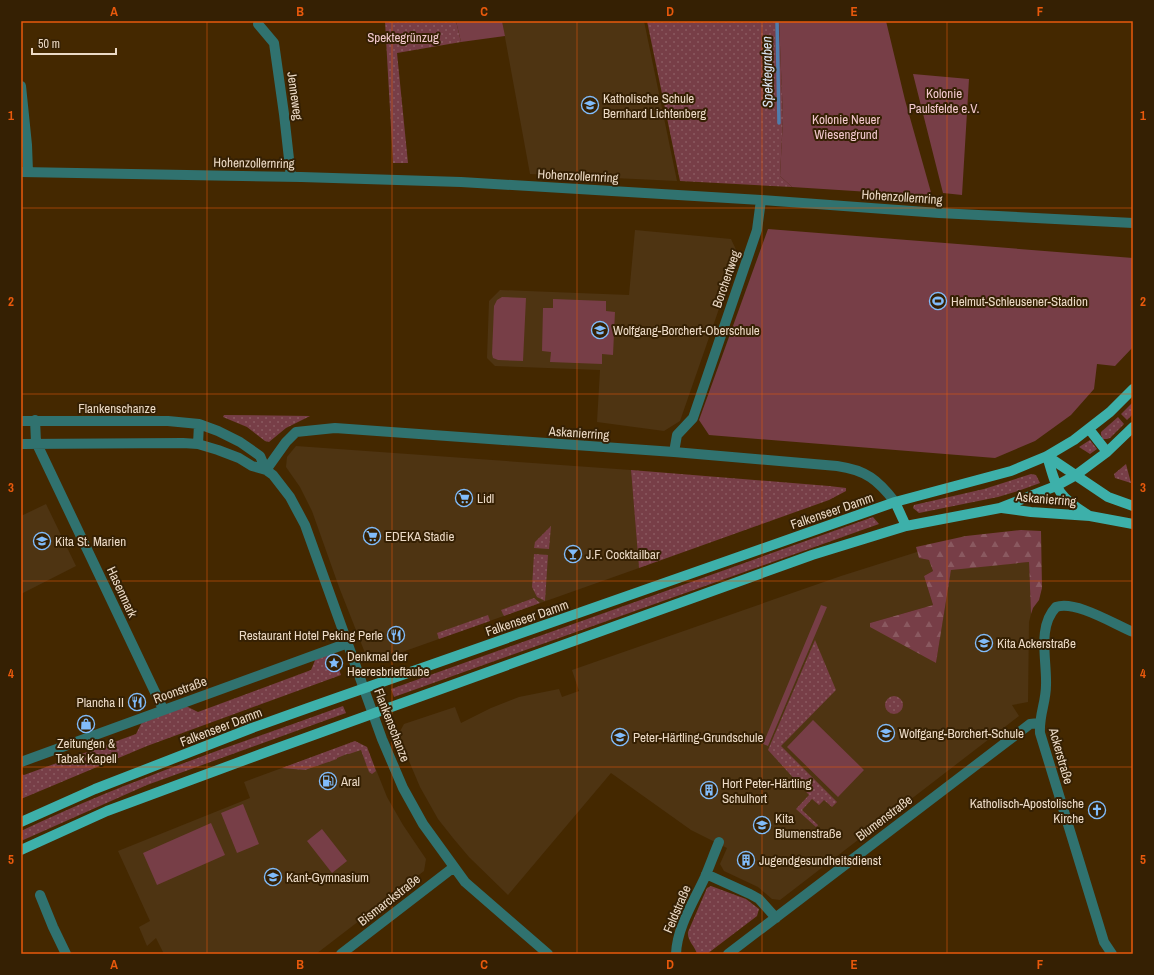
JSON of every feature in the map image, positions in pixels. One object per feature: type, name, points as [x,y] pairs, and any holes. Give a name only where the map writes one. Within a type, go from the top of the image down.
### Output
[{"type":"main road","name":"Falkenseer Damm","points":[[21,822],[102,786],[252,728],[895,502],[1011,471],[1047,456],[1068,444],[1110,412],[1133,389]]},
{"type":"main road","points":[[21,850],[107,811],[373,713],[812,555],[906,526],[1000,508],[1056,486],[1076,475],[1107,452],[1133,427]]},
{"type":"main road","points":[[1089,429],[1107,452]]},
{"type":"main road","points":[[1047,456],[1056,486]]},
{"type":"main road","name":"Askanierring","points":[[1047,456],[1108,497],[1133,506]]},
{"type":"main road","name":"Askanierring","points":[[1056,486],[1066,500],[1090,516]]},
{"type":"main road","points":[[895,502],[906,526]]},
{"type":"main road","name":"Askanierring","points":[[1000,508],[1031,512],[1090,516],[1133,524]]},
{"type":"street","name":"Jenneweg","points":[[258,24],[274,43],[291,177]]},
{"type":"street","points":[[21,86],[27,145],[24,172]]},
{"type":"street","name":"Hohenzollernring","points":[[24,172],[460,182],[761,200],[939,213],[1133,223]]},
{"type":"street","name":"Borchertweg","points":[[674,452],[677,435],[693,418],[757,230],[761,200]]},
{"type":"street","points":[[35,420],[36,442]]},
{"type":"street","name":"Flankenschanze","points":[[21,421],[168,421],[199,424],[218,431],[240,442],[260,456],[266,470],[290,497],[304,525],[373,713],[403,788],[423,824],[454,867],[471,887],[548,954]]},
{"type":"street","points":[[198,444],[199,424]]},
{"type":"street","name":"Askanierring","points":[[266,470],[286,442],[296,432],[335,428],[674,452],[853,468],[870,477],[883,487],[895,502]]},
{"type":"street","name":"Flankenschanze","points":[[21,444],[36,442],[160,442],[198,444],[218,450],[238,458],[252,466],[266,470]]},
{"type":"street","name":"Hasenmark","points":[[36,442],[163,710]]},
{"type":"street","name":"Ackerstraße","points":[[1112,954],[1104,942],[1097,920],[1040,733],[1039,723],[1044,703],[1046,685],[1046,629],[1048,617],[1056,608],[1069,605],[1079,608],[1133,632]]},
{"type":"street","name":"Roonstraße","points":[[21,762],[348,643]]},
{"type":"street","name":"Blumenstraße","points":[[728,954],[1030,724],[1039,723]]},
{"type":"street","name":"Feldstraße","points":[[676,954],[682,926],[719,842]]},
{"type":"street","name":"Bismarckstraße","points":[[341,954],[454,867]]},
{"type":"street","name":"Feldstraße","points":[[706,874],[760,900],[776,918]]},
{"type":"street","points":[[40,895],[66,954]]},
{"type":"shaded area","name":"Katholische Schule Bernhard Lichtenberg","points":[[502,21],[644,21],[677,181],[530,174]]},
{"type":"shaded area","name":"Wolfgang-Borchert-Oberschule","points":[[635,230],[731,239],[738,254],[680,421],[664,431],[597,422],[600,370],[495,366],[487,358],[489,301],[500,290],[629,295]]},
{"type":"shaded area","points":[[296,446],[631,470],[639,568],[377,661],[367,658],[339,587],[312,511],[300,487],[286,467],[287,457]]},
{"type":"shaded area","name":"Kita St. Marien","points":[[46,504],[76,566],[21,594],[21,516]]},
{"type":"shaded area","points":[[917,552],[919,558],[929,560],[933,571],[924,576],[933,605],[870,623],[936,663],[951,569],[1029,562],[1031,614],[1029,622],[1028,702],[1012,705],[1019,716],[780,900],[772,899],[758,887],[724,871],[720,864],[727,848],[691,830],[611,773],[508,895],[469,857],[438,819],[420,787],[398,735],[404,724],[455,707],[461,723],[491,708],[519,697],[559,689],[562,697],[579,691],[572,670],[841,576]]},
{"type":"shaded area","name":"Kant-Gymnasium","points":[[355,741],[367,747],[387,797],[403,825],[426,859],[424,871],[316,954],[164,954],[156,938],[147,946],[139,927],[150,921],[118,851],[250,798],[244,782]]},
{"type":"green space","name":"Spektegrünzug","points":[[385,21],[456,21],[461,42],[397,53],[408,163],[393,163]]},
{"type":"green space","points":[[456,21],[502,21],[505,36],[461,42]]},
{"type":"green space","points":[[647,21],[779,21],[783,118],[780,176],[792,187],[680,181]]},
{"type":"green space","name":"Kolonie Neuer Wiesengrund","points":[[779,21],[886,21],[905,100],[932,196],[792,187],[780,176],[783,118]]},
{"type":"green space","name":"Kolonie Paulsfelde e.V.","points":[[913,74],[969,79],[962,195],[943,193]]},
{"type":"green space","name":"Helmut-Schleusener-Stadion","points":[[768,229],[1133,258],[1133,347],[1115,366],[1097,364],[1094,389],[1071,415],[1035,441],[995,458],[709,435],[699,420]]},
{"type":"green space","points":[[502,297],[526,298],[523,361],[498,360],[493,358],[494,306],[497,300]]},
{"type":"green space","points":[[553,299],[606,301],[606,311],[615,312],[613,355],[602,354],[602,364],[550,362],[551,352],[542,351],[543,308],[553,308]]},
{"type":"green space","points":[[1133,402],[1133,414],[1127,420],[1121,414]]},
{"type":"green space","points":[[224,415],[310,416],[286,428],[269,442],[265,441],[247,427],[223,417]]},
{"type":"green space","points":[[1118,417],[1124,424],[1110,438],[1103,439],[1101,432]]},
{"type":"green space","points":[[1090,440],[1097,449],[1090,454],[1079,447]]},
{"type":"green space","points":[[1126,464],[1131,483],[1115,478],[1114,474]]},
{"type":"green space","points":[[631,470],[829,486],[846,488],[846,491],[829,500],[639,568]]},
{"type":"green space","points":[[1031,474],[1036,475],[1040,483],[998,497],[919,513],[913,508],[914,505],[984,489]]},
{"type":"green space","points":[[873,517],[879,524],[394,697],[391,689]]},
{"type":"green space","points":[[551,526],[549,549],[534,548],[535,542]]},
{"type":"green space","points":[[1021,530],[1041,531],[1042,588],[1039,600],[1033,608],[1031,614],[1029,562],[951,570],[936,663],[870,627],[870,623],[933,605],[924,576],[933,571],[929,560],[919,558],[916,547],[966,536]]},
{"type":"green space","points":[[534,554],[548,555],[545,601],[537,597],[532,587]]},
{"type":"green space","points":[[534,598],[540,603],[504,616],[501,610]]},
{"type":"green space","points":[[821,605],[827,607],[768,746],[763,744]]},
{"type":"green space","points":[[488,615],[490,621],[439,639],[437,633]]},
{"type":"green space","points":[[815,640],[836,690],[781,746],[837,802],[832,807],[824,800],[819,805],[812,799],[802,810],[818,825],[816,827],[796,809],[809,795],[768,750]]},
{"type":"green space","points":[[333,652],[341,675],[147,746],[21,799],[21,774],[24,775],[136,734],[142,722],[186,706],[198,712],[311,670],[316,658]]},
{"type":"green space","points":[[894,696],[900,699],[903,705],[900,711],[894,714],[888,711],[885,705],[888,699]]},
{"type":"green space","points":[[343,706],[346,713],[147,785],[21,841],[21,831],[100,796],[180,764]]},
{"type":"green space","points":[[813,720],[864,770],[838,797],[787,747]]},
{"type":"green space","points":[[355,741],[367,747],[376,771],[372,774],[369,772],[361,750],[305,770],[282,768]]},
{"type":"green space","points":[[243,804],[259,844],[237,853],[221,813]]},
{"type":"green space","points":[[211,823],[225,855],[157,885],[143,853]]},
{"type":"green space","points":[[322,829],[347,861],[332,873],[307,841]]},
{"type":"green space","points":[[711,886],[746,899],[759,909],[757,916],[707,954],[697,954],[690,941],[688,932],[707,888]]},
{"type":"waterway","name":"Spektegraben","points":[[777,21],[779,123]]},
{"type":"place","name":"Katholische Schule Bernhard Lichtenberg","points":[[590,105]]},
{"type":"place","name":"Helmut-Schleusener-Stadion","points":[[938,301]]},
{"type":"place","name":"Wolfgang-Borchert-Oberschule","points":[[600,330]]},
{"type":"place","name":"Lidl","points":[[464,498]]},
{"type":"place","name":"EDEKA Stadie","points":[[372,536]]},
{"type":"place","name":"Kita St. Marien","points":[[42,541]]},
{"type":"place","name":"J.F. Cocktailbar","points":[[573,554]]},
{"type":"place","name":"Restaurant Hotel Peking Perle","points":[[396,635]]},
{"type":"place","name":"Kita Ackerstraße","points":[[984,643]]},
{"type":"place","name":"Denkmal der Heeresbrieftaube","points":[[334,663]]},
{"type":"place","name":"Plancha II","points":[[137,702]]},
{"type":"place","name":"Zeitungen & Tabak Kapell","points":[[86,724]]},
{"type":"place","name":"Wolfgang-Borchert-Schule","points":[[886,733]]},
{"type":"place","name":"Peter-Härtling-Grundschule","points":[[620,737]]},
{"type":"place","name":"Aral","points":[[328,781]]},
{"type":"place","name":"Hort Peter-Härtling Schulhort","points":[[709,790]]},
{"type":"place","name":"Katholisch-Apostolische Kirche","points":[[1097,810]]},
{"type":"place","name":"Kita Blumenstraße","points":[[762,825]]},
{"type":"place","name":"Jugendgesundheitsdienst","points":[[746,860]]},
{"type":"place","name":"Kant-Gymnasium","points":[[273,877]]}]
